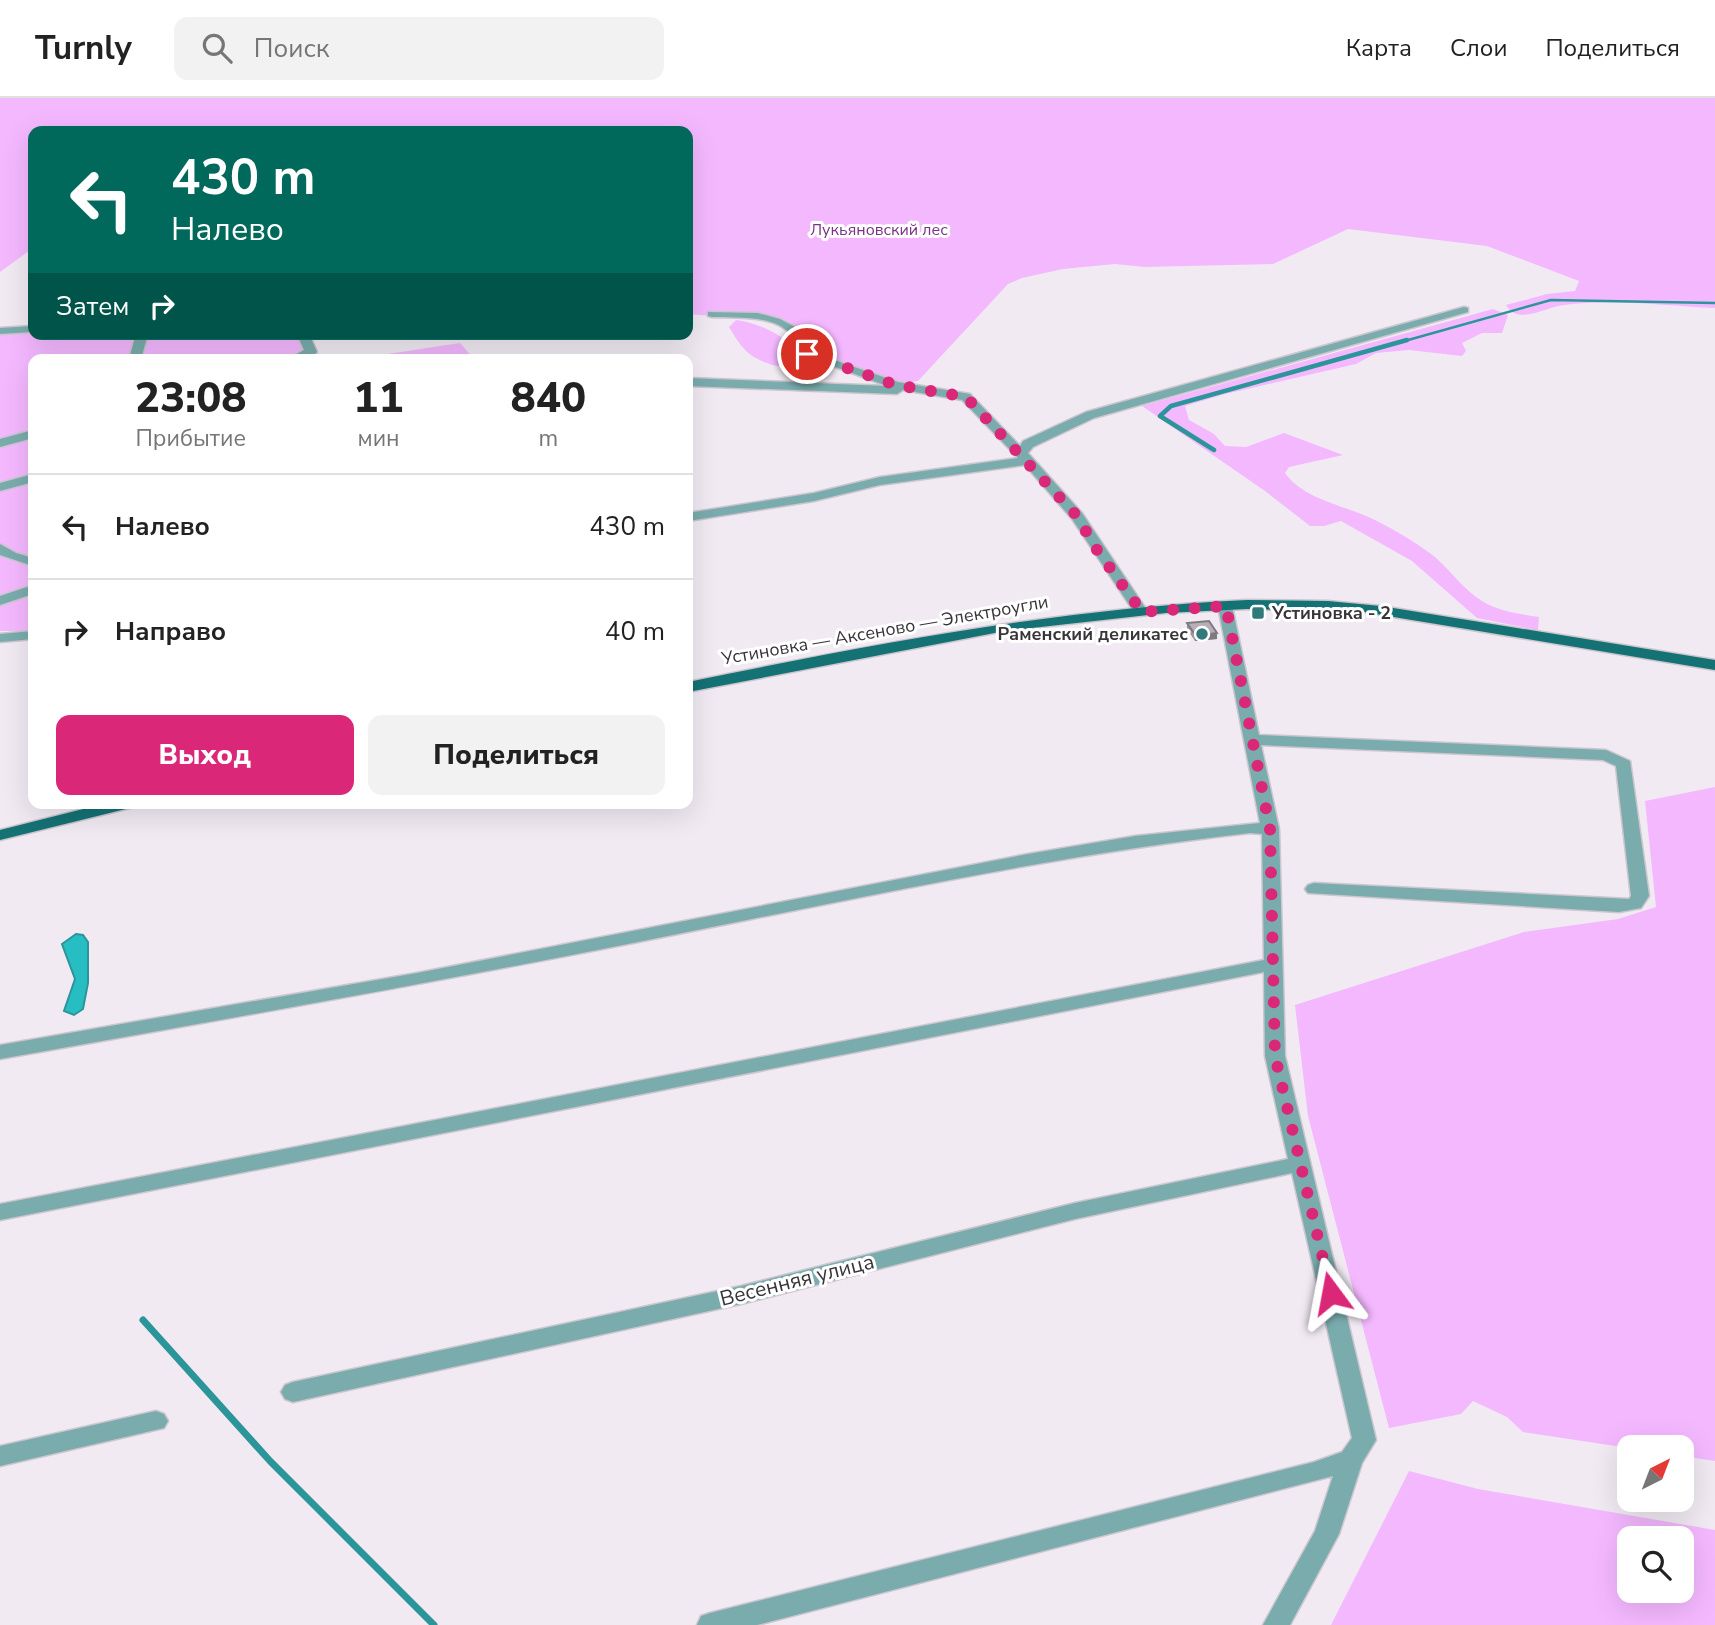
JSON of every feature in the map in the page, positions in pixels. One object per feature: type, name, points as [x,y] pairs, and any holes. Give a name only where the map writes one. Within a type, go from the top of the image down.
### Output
[{"type":"main road","name":"Устиновка — Аксеново — Электроугли","points":[[693,686],[944,637],[1142,612],[1226,606],[1331,605],[1375,610],[1715,665]]},
{"type":"main road","points":[[0,835],[104,809]]},
{"type":"street","points":[[1025,457],[1028,444],[1090,415],[1464,310]]},
{"type":"street","points":[[712,314],[758,316],[776,321],[795,331],[807,354],[896,385],[966,397],[1025,457],[1077,516],[1097,550],[1142,612]]},
{"type":"street","points":[[0,331],[28,329]]},
{"type":"street","points":[[306,340],[311,352],[306,354]]},
{"type":"street","points":[[693,382],[881,391],[915,388]]},
{"type":"street","points":[[0,432],[28,424]]},
{"type":"street","points":[[0,443],[28,435]]},
{"type":"street","points":[[693,516],[814,498],[880,481],[1025,457]]},
{"type":"street","points":[[0,487],[28,479]]},
{"type":"street","points":[[0,548],[11,556],[28,561]]},
{"type":"street","points":[[0,601],[28,591]]},
{"type":"street","points":[[1226,606],[1270,829],[1275,1056],[1364,1440],[1351,1459],[1326,1534],[1276,1625]]},
{"type":"street","points":[[0,638],[28,635]]},
{"type":"street","points":[[1254,740],[1606,755],[1624,764],[1640,896],[1635,904],[1619,906],[1314,889]]},
{"type":"street","points":[[0,1052],[417,979],[1028,859],[1135,841],[1250,828],[1270,829]]},
{"type":"street","points":[[0,1212],[1273,964]]},
{"type":"street","name":"Весенняя улица","points":[[293,1392],[741,1295],[1074,1211],[1300,1164]]},
{"type":"street","points":[[0,1457],[156,1421]]},
{"type":"street","points":[[710,1625],[1314,1472],[1351,1459]]},
{"type":"green space","name":"Лукьяновский лес","points":[[0,98],[1715,98],[1715,308],[1601,302],[1557,306],[1532,314],[1517,314],[1506,305],[1547,294],[1575,291],[1579,281],[1487,246],[1348,229],[1273,264],[1145,267],[1115,264],[1063,269],[1022,278],[1008,284],[918,381],[896,385],[807,353],[795,331],[776,321],[693,314],[693,126],[28,126],[28,252],[0,272]]},
{"type":"green space","points":[[1493,309],[1508,315],[1502,333],[1482,333],[1462,343],[1466,351],[1462,356],[1409,350],[1376,353],[1356,364],[1225,394],[1185,406],[1189,420],[1214,434],[1225,446],[1246,447],[1284,433],[1343,455],[1289,467],[1285,473],[1303,490],[1314,496],[1398,532],[1435,557],[1469,591],[1489,605],[1517,614],[1539,617],[1538,630],[1477,618],[1412,561],[1341,521],[1324,526],[1310,526],[1265,491],[1142,406]]},
{"type":"green space","points":[[736,320],[773,332],[789,344],[799,360],[794,364],[780,366],[751,355],[729,327]]},
{"type":"green space","points":[[28,330],[28,340],[306,340],[311,352],[28,354],[28,435],[0,443],[0,332]]},
{"type":"green space","points":[[460,343],[470,354],[388,354]]},
{"type":"green space","points":[[28,440],[28,631],[0,631],[0,448]]},
{"type":"green space","points":[[1715,787],[1715,1461],[1694,1458],[1694,1435],[1617,1435],[1617,1446],[1523,1432],[1507,1417],[1473,1401],[1461,1414],[1389,1428],[1308,1116],[1295,1005],[1524,932],[1618,919],[1656,907],[1645,801]]},
{"type":"green space","points":[[1409,1471],[1478,1489],[1692,1526],[1617,1526],[1617,1603],[1694,1603],[1694,1526],[1715,1530],[1715,1625],[1331,1625]]},
{"type":"water","points":[[76,934],[83,935],[88,942],[88,983],[83,1009],[74,1015],[64,1011],[75,979],[62,944]]},
{"type":"building","points":[[1209,621],[1217,633],[1196,636],[1187,623]]},
{"type":"waterway","points":[[1401,342],[1551,300],[1715,303]]},
{"type":"waterway","points":[[1214,450],[1160,416],[1171,406],[1407,340]]},
{"type":"waterway","points":[[143,1320],[270,1461],[434,1625]]},
{"type":"place","name":"Устиновка - 2","points":[[1258,613]]},
{"type":"place","name":"Раменский деликатес","points":[[1202,634]]},
{"type":"route","points":[[807,354],[896,385],[966,397],[980,408],[1077,516],[1097,550],[1142,612],[1226,606],[1270,829],[1275,1056],[1331,1293]]}]
